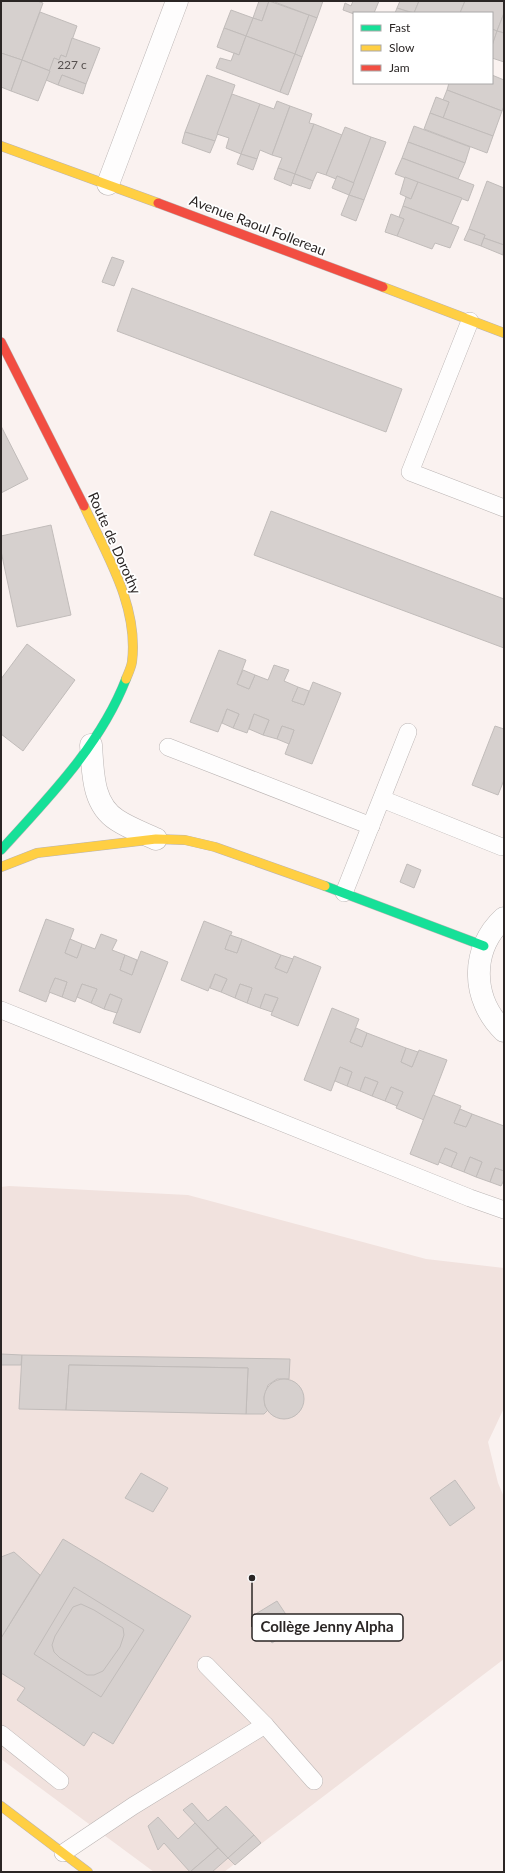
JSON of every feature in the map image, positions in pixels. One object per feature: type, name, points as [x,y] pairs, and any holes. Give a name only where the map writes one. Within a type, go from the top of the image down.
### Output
[{"type":"street","points":[[108,184],[177,1]]},
{"type":"street","name":"Avenue Raoul Follereau","points":[[1,146],[108,184],[504,333]]},
{"type":"street","name":"Route de Dorothy","points":[[1,342],[67,470],[126,602],[132,628],[132,663],[118,698],[91,745],[43,804],[1,850]]},
{"type":"street","points":[[91,745],[94,779],[101,804],[116,820],[156,839]]},
{"type":"street","points":[[1,867],[37,853],[156,839],[185,840],[215,847],[344,893],[484,946]]},
{"type":"street","points":[[504,918],[495,926],[484,946],[478,972],[482,998],[494,1021],[504,1031]]},
{"type":"street","points":[[1,1806],[88,1872]]},
{"type":"lane","points":[[470,321],[410,472],[504,508]]},
{"type":"lane","points":[[344,893],[408,732]]},
{"type":"lane","points":[[168,747],[371,826]]},
{"type":"lane","points":[[382,799],[502,847]]},
{"type":"lane","points":[[1,1010],[470,1198],[504,1210]]},
{"type":"lane","points":[[206,1665],[264,1725],[314,1781]]},
{"type":"lane","points":[[63,1853],[133,1806],[264,1725]]},
{"type":"lane","points":[[1,1734],[60,1781]]},
{"type":"shaded area","points":[[9,1186],[188,1195],[426,1259],[504,1268],[504,1408],[488,1442],[498,1483],[504,1497],[504,1659],[224,1872],[154,1872],[1,1759],[1,1187]]},
{"type":"building","points":[[1,1],[37,1],[43,3],[22,60],[1,53]]},
{"type":"building","points":[[259,1],[269,1],[262,21],[253,18]]},
{"type":"building","points":[[269,1],[309,15],[295,54],[246,36],[253,18],[262,21]]},
{"type":"building","points":[[272,1],[323,1],[317,18]]},
{"type":"building","points":[[353,1],[379,1],[374,12],[353,12],[353,14],[343,10],[345,3],[351,6]]},
{"type":"building","points":[[400,1],[419,1],[414,12],[397,8]]},
{"type":"building","points":[[419,1],[465,1],[460,12],[414,12]]},
{"type":"building","points":[[465,1],[504,1],[504,13],[497,31],[493,29],[493,12],[460,12]]},
{"type":"building","points":[[397,8],[409,12],[395,12]]},
{"type":"building","points":[[231,10],[253,18],[246,36],[224,28]]},
{"type":"building","points":[[40,12],[77,26],[66,57],[61,55],[59,60],[54,58],[50,71],[22,60]]},
{"type":"building","points":[[504,13],[504,33],[497,31]]},
{"type":"building","points":[[309,15],[317,18],[302,57],[295,54]]},
{"type":"building","points":[[224,28],[246,36],[239,55],[217,47]]},
{"type":"building","points":[[493,29],[497,31],[493,44]]},
{"type":"building","points":[[497,31],[504,33],[504,62],[493,58],[493,43]]},
{"type":"building","points":[[246,36],[295,54],[280,92],[216,68],[220,58],[231,61],[234,53],[239,55]]},
{"type":"building","points":[[72,38],[100,48],[86,84],[62,75],[58,85],[46,80],[54,58],[59,60],[61,55],[66,57]]},
{"type":"building","points":[[1,53],[22,60],[11,91],[1,87]]},
{"type":"building","points":[[295,54],[302,57],[288,95],[280,92]]},
{"type":"building","points":[[22,60],[50,71],[38,101],[11,91]]},
{"type":"building","points":[[62,75],[86,84],[83,94],[58,85]]},
{"type":"building","points":[[207,75],[235,85],[215,141],[185,132]]},
{"type":"building","points":[[493,75],[504,80],[504,106],[502,111],[447,90],[449,84],[493,84]]},
{"type":"building","points":[[447,90],[502,111],[493,136],[443,118],[449,102],[443,100]]},
{"type":"building","points":[[232,94],[260,104],[241,154],[226,148],[229,138],[217,134]]},
{"type":"building","points":[[436,97],[449,102],[443,118],[430,113]]},
{"type":"building","points":[[277,101],[290,106],[272,155],[260,150],[257,159],[241,154],[260,104],[274,109]]},
{"type":"building","points":[[290,106],[312,114],[309,123],[314,124],[295,174],[278,168],[282,158],[272,155]]},
{"type":"building","points":[[430,113],[493,136],[487,153],[424,129]]},
{"type":"building","points":[[314,124],[342,135],[326,175],[317,172],[313,181],[295,174]]},
{"type":"building","points":[[414,126],[470,147],[465,163],[408,142]]},
{"type":"building","points":[[345,127],[371,137],[354,183],[337,176],[336,179],[326,175]]},
{"type":"building","points":[[185,132],[215,141],[210,153],[182,143]]},
{"type":"building","points":[[371,137],[386,142],[364,200],[349,195]]},
{"type":"building","points":[[408,142],[465,163],[458,179],[402,158]]},
{"type":"building","points":[[241,154],[257,159],[253,170],[237,164]]},
{"type":"building","points":[[402,158],[474,185],[468,201],[395,174]]},
{"type":"building","points":[[278,168],[295,174],[291,186],[274,179]]},
{"type":"building","points":[[295,174],[313,181],[310,189],[292,183]]},
{"type":"building","points":[[337,176],[354,183],[349,195],[332,188]]},
{"type":"building","points":[[405,177],[418,182],[411,199],[400,194]]},
{"type":"building","points":[[487,181],[504,188],[504,245],[484,238],[485,235],[469,229]]},
{"type":"building","points":[[418,182],[462,198],[451,224],[403,206],[406,197],[411,199]]},
{"type":"building","points":[[349,195],[364,200],[356,221],[341,215]]},
{"type":"building","points":[[403,206],[459,227],[450,248],[435,243],[432,249],[397,236],[404,219],[399,217]]},
{"type":"building","points":[[391,214],[404,219],[397,236],[385,232]]},
{"type":"building","points":[[469,229],[485,235],[481,246],[464,240]]},
{"type":"building","points":[[484,238],[504,245],[503,255],[481,246]]},
{"type":"building","points":[[112,257],[124,261],[114,286],[102,282]]},
{"type":"building","points":[[132,288],[402,389],[386,432],[117,331]]},
{"type":"building","points":[[1,426],[28,479],[1,493]]},
{"type":"building","points":[[271,511],[504,599],[504,648],[254,555]]},
{"type":"building","points":[[51,525],[71,615],[17,627],[1,551],[1,536]]},
{"type":"building","points":[[27,644],[75,680],[23,751],[1,734],[1,679]]},
{"type":"building","points":[[219,650],[246,660],[237,684],[249,689],[255,675],[268,680],[274,665],[289,670],[284,681],[298,687],[292,701],[304,705],[313,682],[341,693],[312,764],[285,754],[294,730],[282,726],[277,739],[263,735],[269,720],[254,714],[247,733],[233,728],[239,714],[227,709],[218,732],[190,722]]},
{"type":"building","points":[[243,670],[255,675],[249,689],[237,684]]},
{"type":"building","points":[[298,687],[309,691],[304,705],[292,701]]},
{"type":"building","points":[[227,709],[239,714],[233,728],[222,723]]},
{"type":"building","points":[[254,714],[269,720],[263,735],[249,729]]},
{"type":"building","points":[[282,726],[294,730],[289,744],[277,739]]},
{"type":"building","points":[[495,726],[504,729],[504,780],[498,795],[472,785]]},
{"type":"building","points":[[407,864],[421,870],[414,888],[400,882]]},
{"type":"building","points":[[46,919],[74,929],[65,953],[77,958],[82,944],[95,949],[101,934],[117,940],[112,950],[125,955],[120,970],[132,975],[141,951],[168,962],[140,1033],[113,1023],[122,999],[110,994],[104,1009],[91,1003],[97,989],[82,984],[75,1002],[62,997],[67,982],[55,978],[46,1002],[19,991]]},
{"type":"building","points":[[204,921],[232,932],[225,949],[237,953],[242,939],[281,955],[275,968],[287,973],[294,956],[321,967],[298,1026],[271,1015],[278,998],[265,994],[260,1008],[247,1003],[252,988],[240,984],[235,998],[221,992],[227,979],[215,974],[208,991],[181,980]]},
{"type":"building","points":[[230,935],[242,939],[237,953],[225,949]]},
{"type":"building","points":[[70,939],[82,944],[77,958],[65,953]]},
{"type":"building","points":[[125,955],[137,960],[132,975],[120,970]]},
{"type":"building","points":[[281,955],[293,959],[287,973],[275,968]]},
{"type":"building","points":[[215,974],[227,979],[221,992],[210,988]]},
{"type":"building","points":[[55,978],[67,982],[62,997],[49,992]]},
{"type":"building","points":[[82,984],[97,989],[91,1003],[77,997]]},
{"type":"building","points":[[240,984],[252,988],[247,1003],[235,998]]},
{"type":"building","points":[[110,994],[122,999],[117,1013],[104,1009]]},
{"type":"building","points":[[265,994],[278,998],[272,1012],[260,1008]]},
{"type":"building","points":[[332,1008],[359,1019],[350,1042],[362,1047],[367,1033],[406,1048],[401,1062],[412,1067],[419,1050],[447,1060],[424,1120],[396,1108],[403,1092],[391,1087],[385,1101],[372,1096],[378,1082],[365,1077],[360,1091],[347,1086],[352,1072],[340,1067],[331,1091],[304,1080]]},
{"type":"building","points":[[356,1028],[367,1033],[362,1047],[350,1042]]},
{"type":"building","points":[[406,1048],[418,1052],[412,1067],[401,1062]]},
{"type":"building","points":[[340,1067],[352,1072],[347,1086],[335,1081]]},
{"type":"building","points":[[365,1077],[378,1082],[372,1096],[360,1091]]},
{"type":"building","points":[[391,1087],[403,1092],[397,1106],[385,1101]]},
{"type":"building","points":[[433,1095],[461,1106],[454,1123],[466,1127],[472,1114],[504,1126],[504,1171],[495,1168],[490,1182],[476,1177],[482,1162],[470,1157],[464,1172],[451,1167],[457,1153],[445,1148],[438,1165],[410,1154]]},
{"type":"building","points":[[460,1109],[472,1114],[466,1127],[454,1123]]},
{"type":"building","points":[[445,1148],[457,1153],[451,1167],[439,1162]]},
{"type":"building","points":[[470,1157],[482,1162],[476,1177],[464,1172]]},
{"type":"building","points":[[495,1168],[504,1171],[504,1180],[501,1186],[490,1182]]},
{"type":"building","points":[[1,1354],[22,1355],[21,1365],[1,1365]]},
{"type":"building","points":[[22,1355],[290,1359],[289,1379],[277,1379],[268,1385],[264,1397],[265,1406],[268,1410],[264,1414],[246,1414],[248,1368],[69,1365],[66,1410],[19,1409]]},
{"type":"building","points":[[69,1365],[248,1368],[246,1414],[66,1410]]},
{"type":"building","points":[[284,1379],[292,1381],[298,1385],[302,1391],[304,1399],[302,1407],[298,1413],[292,1417],[284,1419],[276,1417],[270,1413],[266,1407],[264,1399],[266,1391],[270,1385],[276,1381]]},
{"type":"building","points":[[141,1473],[168,1488],[153,1512],[125,1498]]},
{"type":"building","points":[[455,1480],[475,1508],[450,1526],[430,1498]]},
{"type":"building","points":[[63,1539],[191,1616],[113,1744],[93,1732],[84,1746],[17,1700],[25,1688],[1,1673],[1,1638]]},
{"type":"building","points":[[14,1552],[40,1575],[1,1638],[1,1557]]},
{"type":"building","points":[[74,1587],[144,1630],[101,1697],[34,1654]],"holes":[[[81,1604],[94,1610],[123,1628],[124,1635],[120,1647],[103,1671],[94,1675],[87,1675],[60,1658],[54,1652],[52,1645],[55,1636],[73,1607]]]},
{"type":"building","points":[[277,1601],[295,1628],[272,1643],[254,1615]]},
{"type":"building","points":[[192,1803],[208,1821],[226,1806],[254,1835],[228,1858],[183,1810]]},
{"type":"building","points":[[158,1817],[178,1839],[195,1823],[218,1848],[190,1872],[164,1843],[158,1850],[148,1826]]},
{"type":"building","points":[[254,1835],[261,1843],[235,1865],[228,1858]]},
{"type":"building","points":[[218,1848],[228,1858],[212,1872],[190,1872]]},
{"type":"traffic: fast","points":[[1,850],[54,791],[87,749],[102,727],[126,679]]},
{"type":"traffic: fast","points":[[325,886],[484,946]]},
{"type":"traffic: slow","points":[[1,146],[158,203]]},
{"type":"traffic: slow","points":[[383,287],[504,333]]},
{"type":"traffic: slow","points":[[84,506],[119,581],[131,621],[133,641],[132,662],[126,679]]},
{"type":"traffic: slow","points":[[1,867],[37,853],[156,839],[185,840],[215,847],[325,886]]},
{"type":"traffic: slow","points":[[1,1806],[88,1872]]},
{"type":"traffic: jam","points":[[158,203],[383,287]]},
{"type":"traffic: jam","points":[[1,342],[84,506]]},
{"type":"place","name":"Collège Jenny Alpha","points":[[252,1578]]}]
